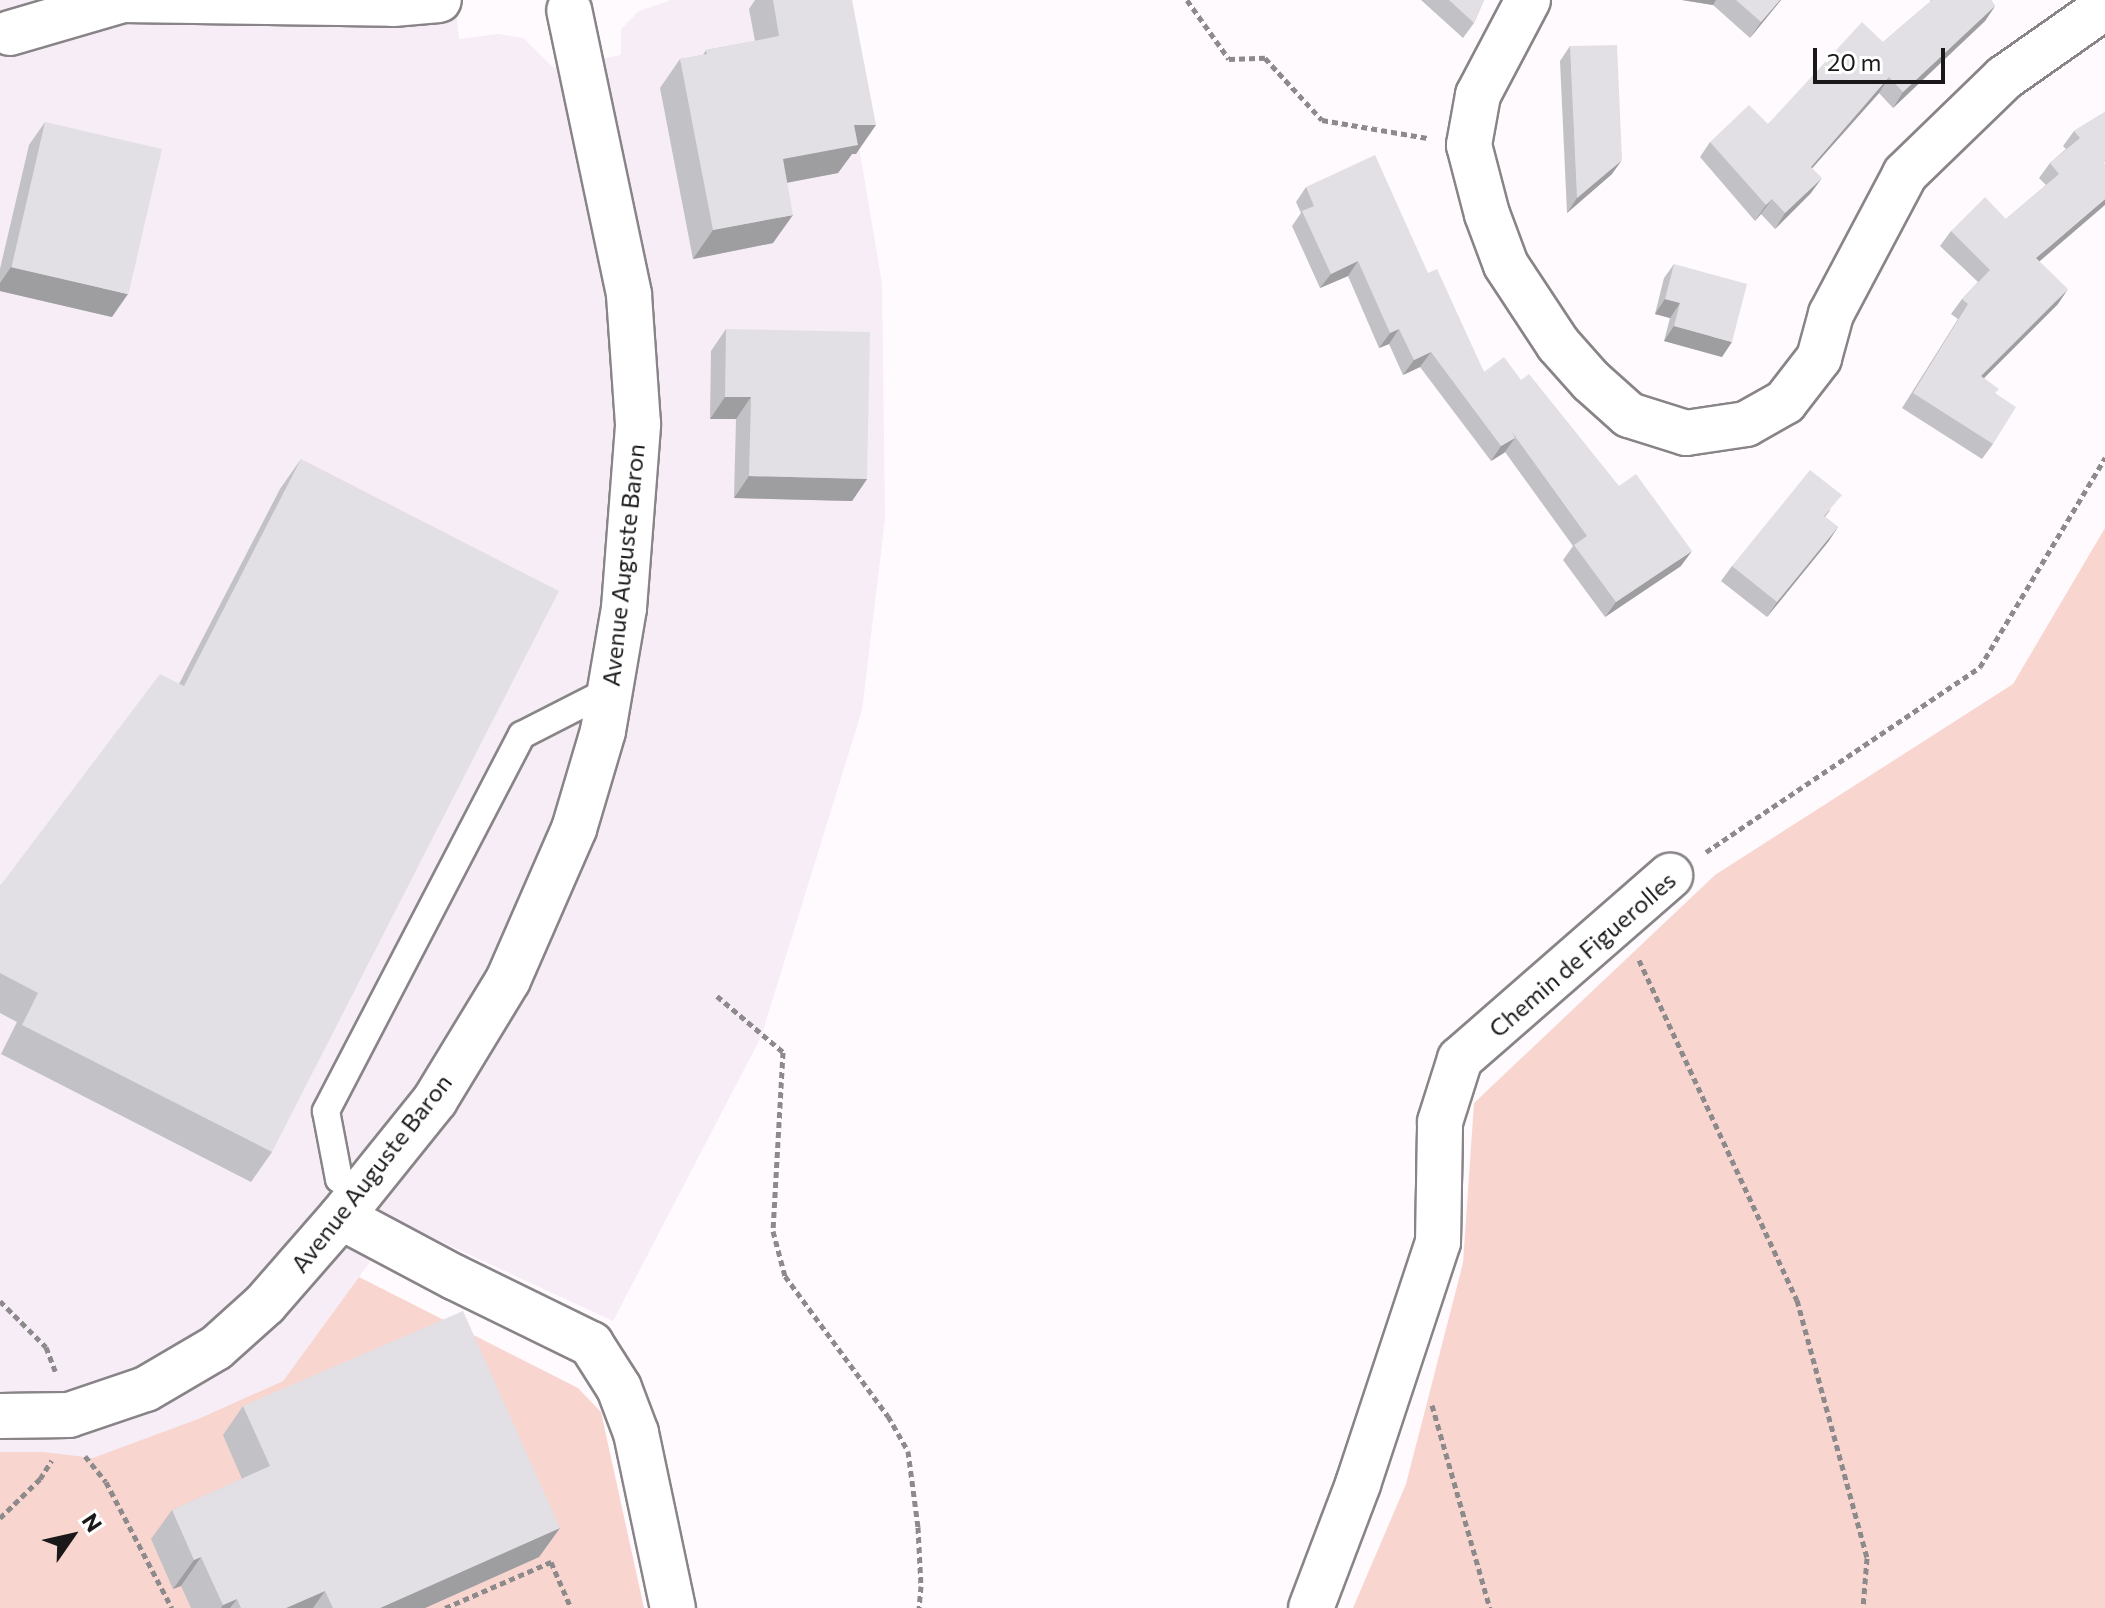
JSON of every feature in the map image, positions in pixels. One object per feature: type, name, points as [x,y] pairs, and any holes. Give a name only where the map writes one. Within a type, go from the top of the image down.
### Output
[{"type":"street","points":[[13,25],[122,0],[393,4],[439,0]]},
{"type":"street","points":[[1528,0],[1478,95],[1469,145],[1487,214],[1506,265],[1558,344],[1591,381],[1629,415],[1686,433],[1746,424],[1785,402],[1819,358],[1831,314],[1905,174],[2004,78],[2105,7]]},
{"type":"street","name":"Avenue Auguste Baron","points":[[0,1416],[63,1396],[146,1389],[216,1348],[265,1304],[350,1206],[435,1100],[508,980],[574,829],[603,731],[624,608],[638,424],[629,294],[565,3]]},
{"type":"street","name":"Chemin de Figuerolles","points":[[1311,1608],[1358,1484],[1438,1242],[1440,1122],[1460,1059],[1670,876]]},
{"type":"street","points":[[350,1206],[454,1277],[591,1344],[619,1388],[636,1433],[673,1608]]},
{"type":"lane","points":[[350,1206],[339,1179],[326,1111],[522,735],[610,690]]},
{"type":"path","points":[[1187,0],[1229,59],[1265,58],[1322,120],[1469,145]]},
{"type":"path","name":"Chemin de Figuerolles","points":[[1670,876],[1980,667],[2105,458]]},
{"type":"path","points":[[1620,919],[1797,1300],[1867,1558],[1863,1608]]},
{"type":"path","points":[[717,996],[783,1052],[773,1231],[785,1276],[888,1416],[908,1451],[918,1527],[919,1608]]},
{"type":"path","points":[[0,1301],[46,1347],[63,1396],[47,1471],[0,1518]]},
{"type":"path","points":[[1431,1400],[1490,1608]]},
{"type":"path","points":[[106,1482],[172,1608]]},
{"type":"path","points":[[445,1608],[551,1562],[571,1608]]},
{"type":"shaded area","points":[[0,0],[455,0],[459,39],[498,34],[523,38],[554,68],[621,55],[621,29],[639,11],[671,0],[834,0],[882,283],[885,519],[862,710],[761,1037],[613,1321],[399,1222],[283,1381],[198,1419],[93,1459],[44,1452],[0,1452]]},
{"type":"shaded area","points":[[2105,528],[2105,1608],[1353,1608],[1406,1484],[1463,1263],[1474,1103],[1715,875],[2013,684]]},
{"type":"shaded area","points":[[359,1277],[578,1388],[601,1412],[644,1608],[0,1608],[0,1452],[44,1452],[93,1458],[198,1419],[283,1381]]},
{"type":"building","points":[[773,0],[852,0],[876,125],[854,125],[858,145],[783,159],[793,215],[713,230],[680,59],[707,54],[706,50],[779,36]]},
{"type":"building","points":[[1449,0],[1484,0],[1474,23]]},
{"type":"building","points":[[1736,0],[1780,0],[1761,22]]},
{"type":"building","points":[[1932,0],[1991,0],[1995,6],[1903,92],[1889,77],[1811,167],[1822,178],[1785,213],[1772,199],[1766,205],[1710,142],[1749,105],[1768,124],[1862,22],[1883,42]]},
{"type":"building","points":[[1617,45],[1622,160],[1577,198],[1570,46]]},
{"type":"building","points":[[2105,112],[2105,199],[2036,258],[2068,289],[1981,376],[1999,389],[1995,393],[2016,407],[1993,444],[1913,393],[1968,304],[1962,299],[1990,270],[1951,231],[1985,197],[2006,219],[2059,174],[2050,163],[2080,138],[2074,131]]},
{"type":"building","points":[[45,122],[162,149],[128,294],[11,267]]},
{"type":"building","points":[[1375,155],[1428,273],[1437,269],[1484,372],[1504,357],[1521,380],[1529,374],[1619,486],[1636,474],[1692,551],[1616,602],[1574,545],[1587,536],[1512,432],[1515,438],[1501,446],[1431,352],[1414,360],[1399,329],[1390,333],[1358,261],[1331,274],[1302,211],[1314,206],[1306,187]]},
{"type":"building","points":[[1674,264],[1747,284],[1732,342],[1674,326],[1680,303],[1665,299]]},
{"type":"building","points":[[726,329],[870,332],[867,479],[749,476],[751,397],[725,397]]},
{"type":"building","points":[[301,459],[559,591],[272,1152],[22,1025],[38,993],[0,973],[0,886],[160,674],[184,686]]},
{"type":"building","points":[[1810,470],[1842,495],[1824,516],[1838,527],[1777,602],[1732,566]]},
{"type":"building","points":[[463,1311],[560,1528],[380,1608],[333,1608],[325,1591],[286,1608],[241,1608],[237,1599],[223,1605],[201,1557],[194,1560],[172,1510],[270,1466],[243,1406]]}]
